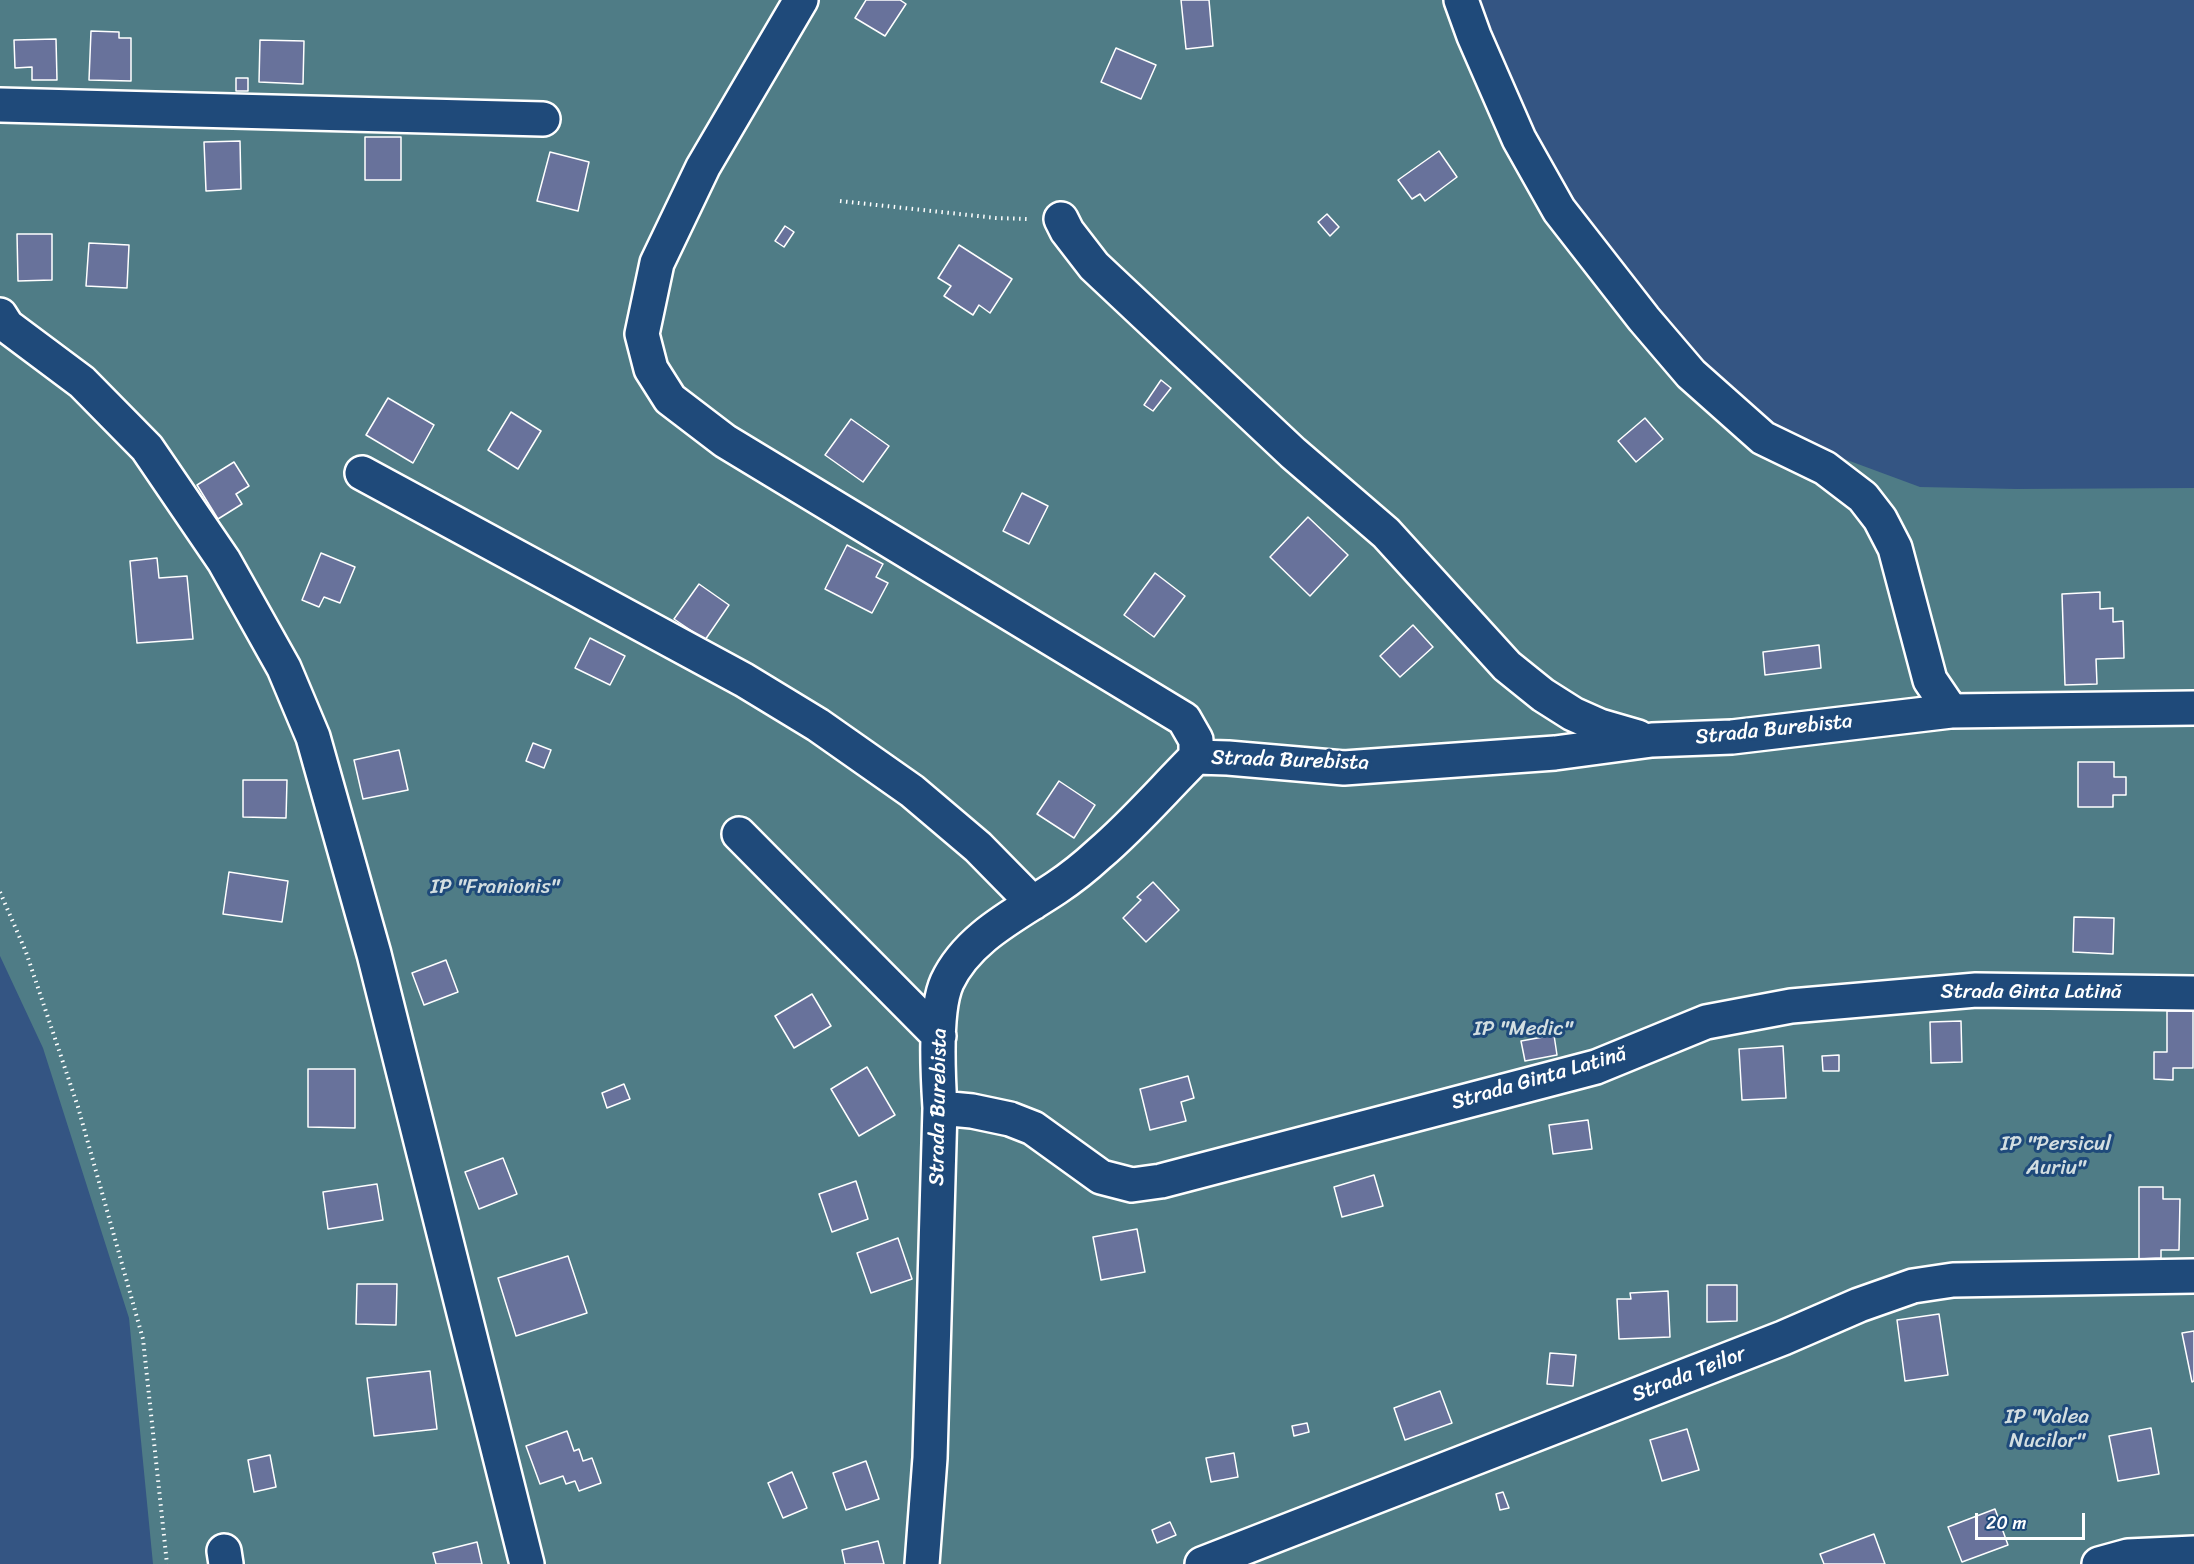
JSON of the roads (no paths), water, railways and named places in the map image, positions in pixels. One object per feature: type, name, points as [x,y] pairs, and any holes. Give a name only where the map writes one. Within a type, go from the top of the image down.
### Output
[{"type":"street","points":[[801,0],[703,167],[657,263],[642,334],[651,369],[670,399],[725,441],[1184,719],[1196,740],[1196,757]]},
{"type":"street","points":[[1461,0],[1474,36],[1519,139],[1559,210],[1644,319],[1691,374],[1763,438],[1825,468],[1863,496],[1880,519],[1895,548],[1930,680],[1951,711]]},
{"type":"street","points":[[0,105],[543,119]]},
{"type":"street","points":[[1061,219],[1067,231],[1094,266],[1293,453],[1386,533],[1507,666],[1543,695],[1573,714],[1600,726],[1652,740]]},
{"type":"street","points":[[0,315],[7,326],[82,382],[147,448],[224,561],[284,668],[314,737],[374,954],[526,1564]]},
{"type":"street","points":[[362,473],[744,680],[818,725],[912,791],[978,847],[1033,903]]},
{"type":"street","points":[[1531,755],[1544,739],[1547,713],[1543,695]]},
{"type":"street","name":"Strada Burebista","points":[[922,1564],[930,1458],[940,1108],[939,1036],[941,1002],[946,983],[970,949],[996,927],[1059,886],[1101,853],[1196,757],[1344,768],[1531,755],[1652,740],[1732,737],[1951,711],[2194,708]]},
{"type":"street","points":[[739,834],[939,1036]]},
{"type":"street","name":"Strada Ginta Latină","points":[[940,1108],[972,1111],[1010,1119],[1033,1128],[1101,1176],[1132,1185],[1184,1175],[1596,1067],[1706,1022],[1791,1006],[1976,990],[2194,993]]},
{"type":"street","name":"Strada Teilor","points":[[1202,1564],[1783,1338],[1859,1305],[1913,1286],[1953,1280],[2194,1276]]},
{"type":"street","points":[[2099,1564],[2128,1556],[2194,1553]]},
{"type":"park label","name":"IP \"Franionis\"","points":[[495,888]]},
{"type":"park label","name":"IP \"Medic\"","points":[[1523,1030]]},
{"type":"park label","name":"IP \"Persicul Auriu\"","points":[[2056,1157]]},
{"type":"park label","name":"IP \"Valea Nucilor\"","points":[[2047,1430]]}]
